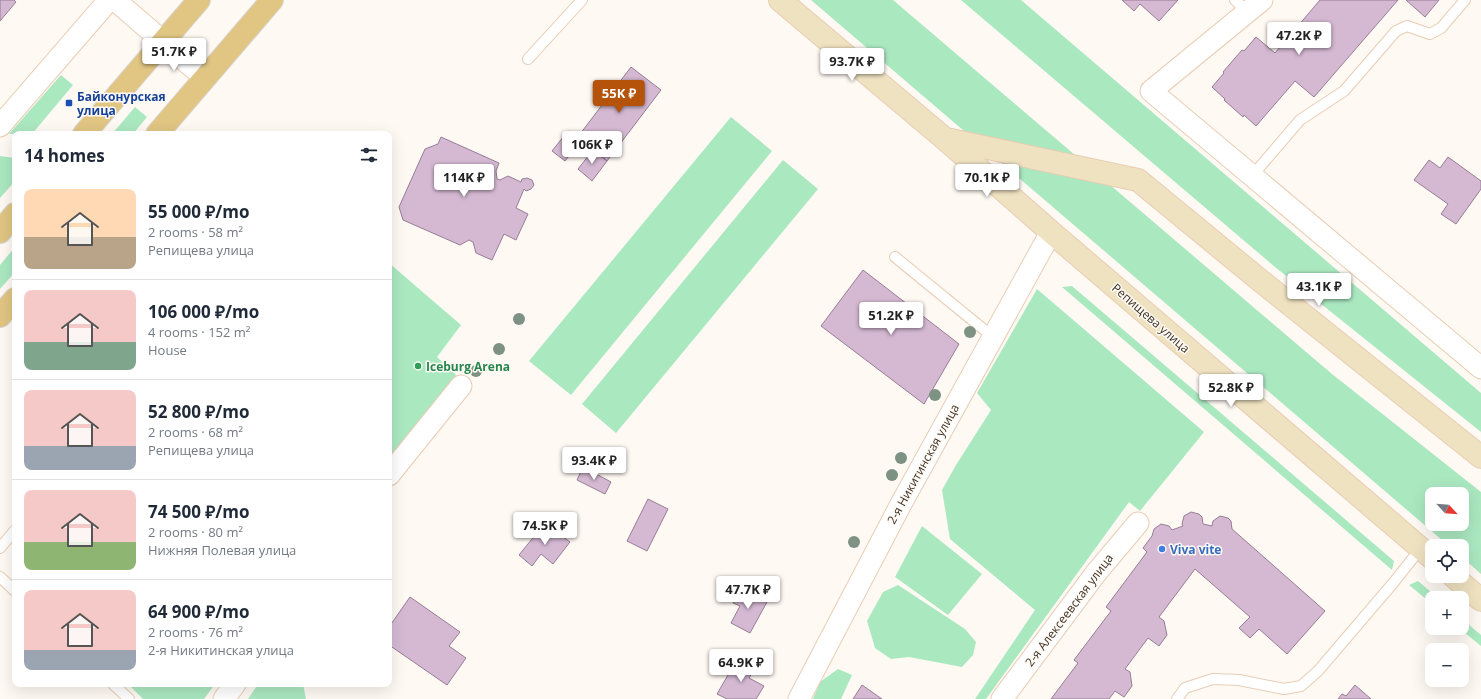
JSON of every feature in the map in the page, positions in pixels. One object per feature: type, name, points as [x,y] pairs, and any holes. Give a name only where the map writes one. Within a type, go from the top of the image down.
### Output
[{"type":"main road","points":[[87,131],[199,0]]},
{"type":"main road","points":[[160,131],[272,0]]},
{"type":"main road","name":"Репищева улица","points":[[780,0],[945,139],[1051,232],[1425,552]]},
{"type":"main road","name":"Репищева улица","points":[[945,139],[1138,180],[1481,458]]},
{"type":"main road","points":[[0,232],[12,218]]},
{"type":"main road","points":[[0,316],[12,302]]},
{"type":"main road","points":[[1461,583],[1481,600]]},
{"type":"street","points":[[0,126],[109,0]]},
{"type":"street","points":[[115,0],[205,78]]},
{"type":"street","points":[[1248,4],[1151,92],[1480,364]]},
{"type":"street","name":"2-я Никитинская улица","points":[[799,699],[897,511],[1051,232]]},
{"type":"street","points":[[392,471],[461,386]]},
{"type":"street","name":"2-я Алексеевская улица","points":[[1002,699],[1096,573],[1138,523]]},
{"type":"street","points":[[224,699],[233,687]]},
{"type":"lane","points":[[528,59],[582,0]]},
{"type":"lane","points":[[1252,176],[1300,120],[1344,92],[1396,31],[1407,26],[1430,34],[1441,28],[1465,0]]},
{"type":"lane","points":[[895,257],[993,337]]},
{"type":"lane","points":[[0,548],[12,534]]},
{"type":"lane","points":[[1177,699],[1185,688],[1213,679],[1239,680],[1284,689],[1301,686],[1318,671],[1380,599],[1425,554]]},
{"type":"lane","points":[[0,577],[12,588]]},
{"type":"lane","points":[[116,687],[128,699]]},
{"type":"green space","points":[[811,0],[893,0],[1332,374],[1481,492],[1481,574],[1469,563],[1469,539],[1441,539],[1431,531],[1469,531],[1469,487],[1425,487],[1425,525]]},
{"type":"green space","points":[[961,0],[1021,0],[1481,393],[1481,432],[1275,267]]},
{"type":"green space","points":[[61,75],[73,85],[35,131],[12,131],[12,134],[9,134]]},
{"type":"green space","points":[[135,107],[147,117],[135,131],[115,131]]},
{"type":"green space","points":[[731,117],[772,151],[571,395],[529,361]]},
{"type":"green space","points":[[0,156],[12,158],[12,184],[0,198]]},
{"type":"green space","points":[[783,160],[818,189],[616,433],[582,404]]},
{"type":"green space","points":[[12,251],[12,275],[0,289],[0,265]]},
{"type":"green space","name":"Iceburg Arena","points":[[392,266],[461,325],[437,357],[456,375],[392,457]]},
{"type":"green space","points":[[1072,286],[1394,561],[1392,570],[1062,287]]},
{"type":"green space","points":[[1037,289],[1204,432],[1140,511],[1129,502],[986,699],[975,699],[1035,610],[950,539],[942,490],[991,410],[977,393]]},
{"type":"green space","points":[[922,526],[982,574],[948,615],[895,577]]},
{"type":"green space","points":[[1418,581],[1430,591],[1425,591],[1425,598],[1409,585]]},
{"type":"green space","points":[[898,585],[965,629],[976,642],[973,655],[962,667],[909,657],[891,659],[875,648],[867,621],[883,592]]},
{"type":"green space","points":[[1469,625],[1481,635],[1481,646],[1468,635],[1469,635]]},
{"type":"green space","points":[[838,669],[852,675],[841,699],[813,699],[820,682]]},
{"type":"green space","points":[[131,687],[213,687],[204,699],[143,699]]},
{"type":"green space","points":[[256,687],[304,687],[306,699],[248,699]]},
{"type":"building","points":[[0,0],[14,0],[16,2],[0,21]]},
{"type":"building","points":[[1122,0],[1178,0],[1159,21],[1140,4],[1134,11]]},
{"type":"building","points":[[1320,0],[1398,0],[1314,97],[1295,81],[1256,126],[1244,115],[1243,117],[1212,87],[1242,50],[1244,51],[1256,37],[1275,53]]},
{"type":"building","points":[[1406,0],[1439,0],[1425,17]]},
{"type":"building","points":[[631,67],[661,90],[607,161],[577,138]]},
{"type":"building","points":[[568,131],[581,141],[565,161],[552,151]]},
{"type":"building","points":[[441,137],[499,163],[496,171],[497,179],[500,180],[508,176],[521,182],[522,179],[527,178],[532,180],[534,185],[531,189],[526,191],[524,189],[516,208],[528,214],[516,240],[504,234],[492,260],[476,253],[473,242],[469,240],[460,245],[403,220],[399,207],[425,149],[438,144]]},
{"type":"building","points":[[593,150],[607,161],[592,181],[578,169]]},
{"type":"building","points":[[1448,157],[1481,181],[1481,189],[1456,224],[1441,214],[1448,204],[1414,180],[1429,160],[1440,168]]},
{"type":"building","points":[[863,270],[959,344],[924,404],[821,326]]},
{"type":"building","points":[[583,467],[611,482],[605,494],[577,480]]},
{"type":"building","points":[[648,499],[668,509],[647,551],[627,541]]},
{"type":"building","points":[[1191,512],[1199,514],[1202,517],[1203,524],[1212,526],[1213,521],[1220,516],[1228,518],[1231,521],[1232,529],[1325,611],[1287,654],[1259,629],[1250,638],[1239,628],[1250,617],[1195,569],[1159,617],[1164,621],[1167,635],[1159,646],[1148,638],[1125,669],[1130,672],[1132,686],[1124,697],[1115,691],[1109,699],[1051,699],[1078,663],[1074,660],[1111,611],[1106,607],[1147,552],[1143,548],[1152,536],[1154,529],[1161,524],[1169,526],[1172,530],[1183,526],[1184,516]]},
{"type":"building","points":[[545,523],[570,542],[553,564],[541,554],[532,566],[519,555]]},
{"type":"building","points":[[741,588],[767,602],[750,633],[731,623],[740,606],[733,603]]},
{"type":"building","points":[[410,597],[460,632],[449,646],[466,658],[447,685],[392,647],[392,623]]},
{"type":"building","points":[[746,657],[758,663],[749,678],[764,686],[756,699],[727,699],[717,694],[732,668],[738,672]]},
{"type":"building","points":[[862,685],[882,699],[853,699]]},
{"type":"building","points":[[1355,685],[1371,699],[1338,699],[1342,694],[1346,696]]},
{"type":"place","name":"Байконурская улица","points":[[69,103]]},
{"type":"place","name":"Iceburg Arena","points":[[418,366]]},
{"type":"place","name":"Viva vite","points":[[1162,549]]}]
